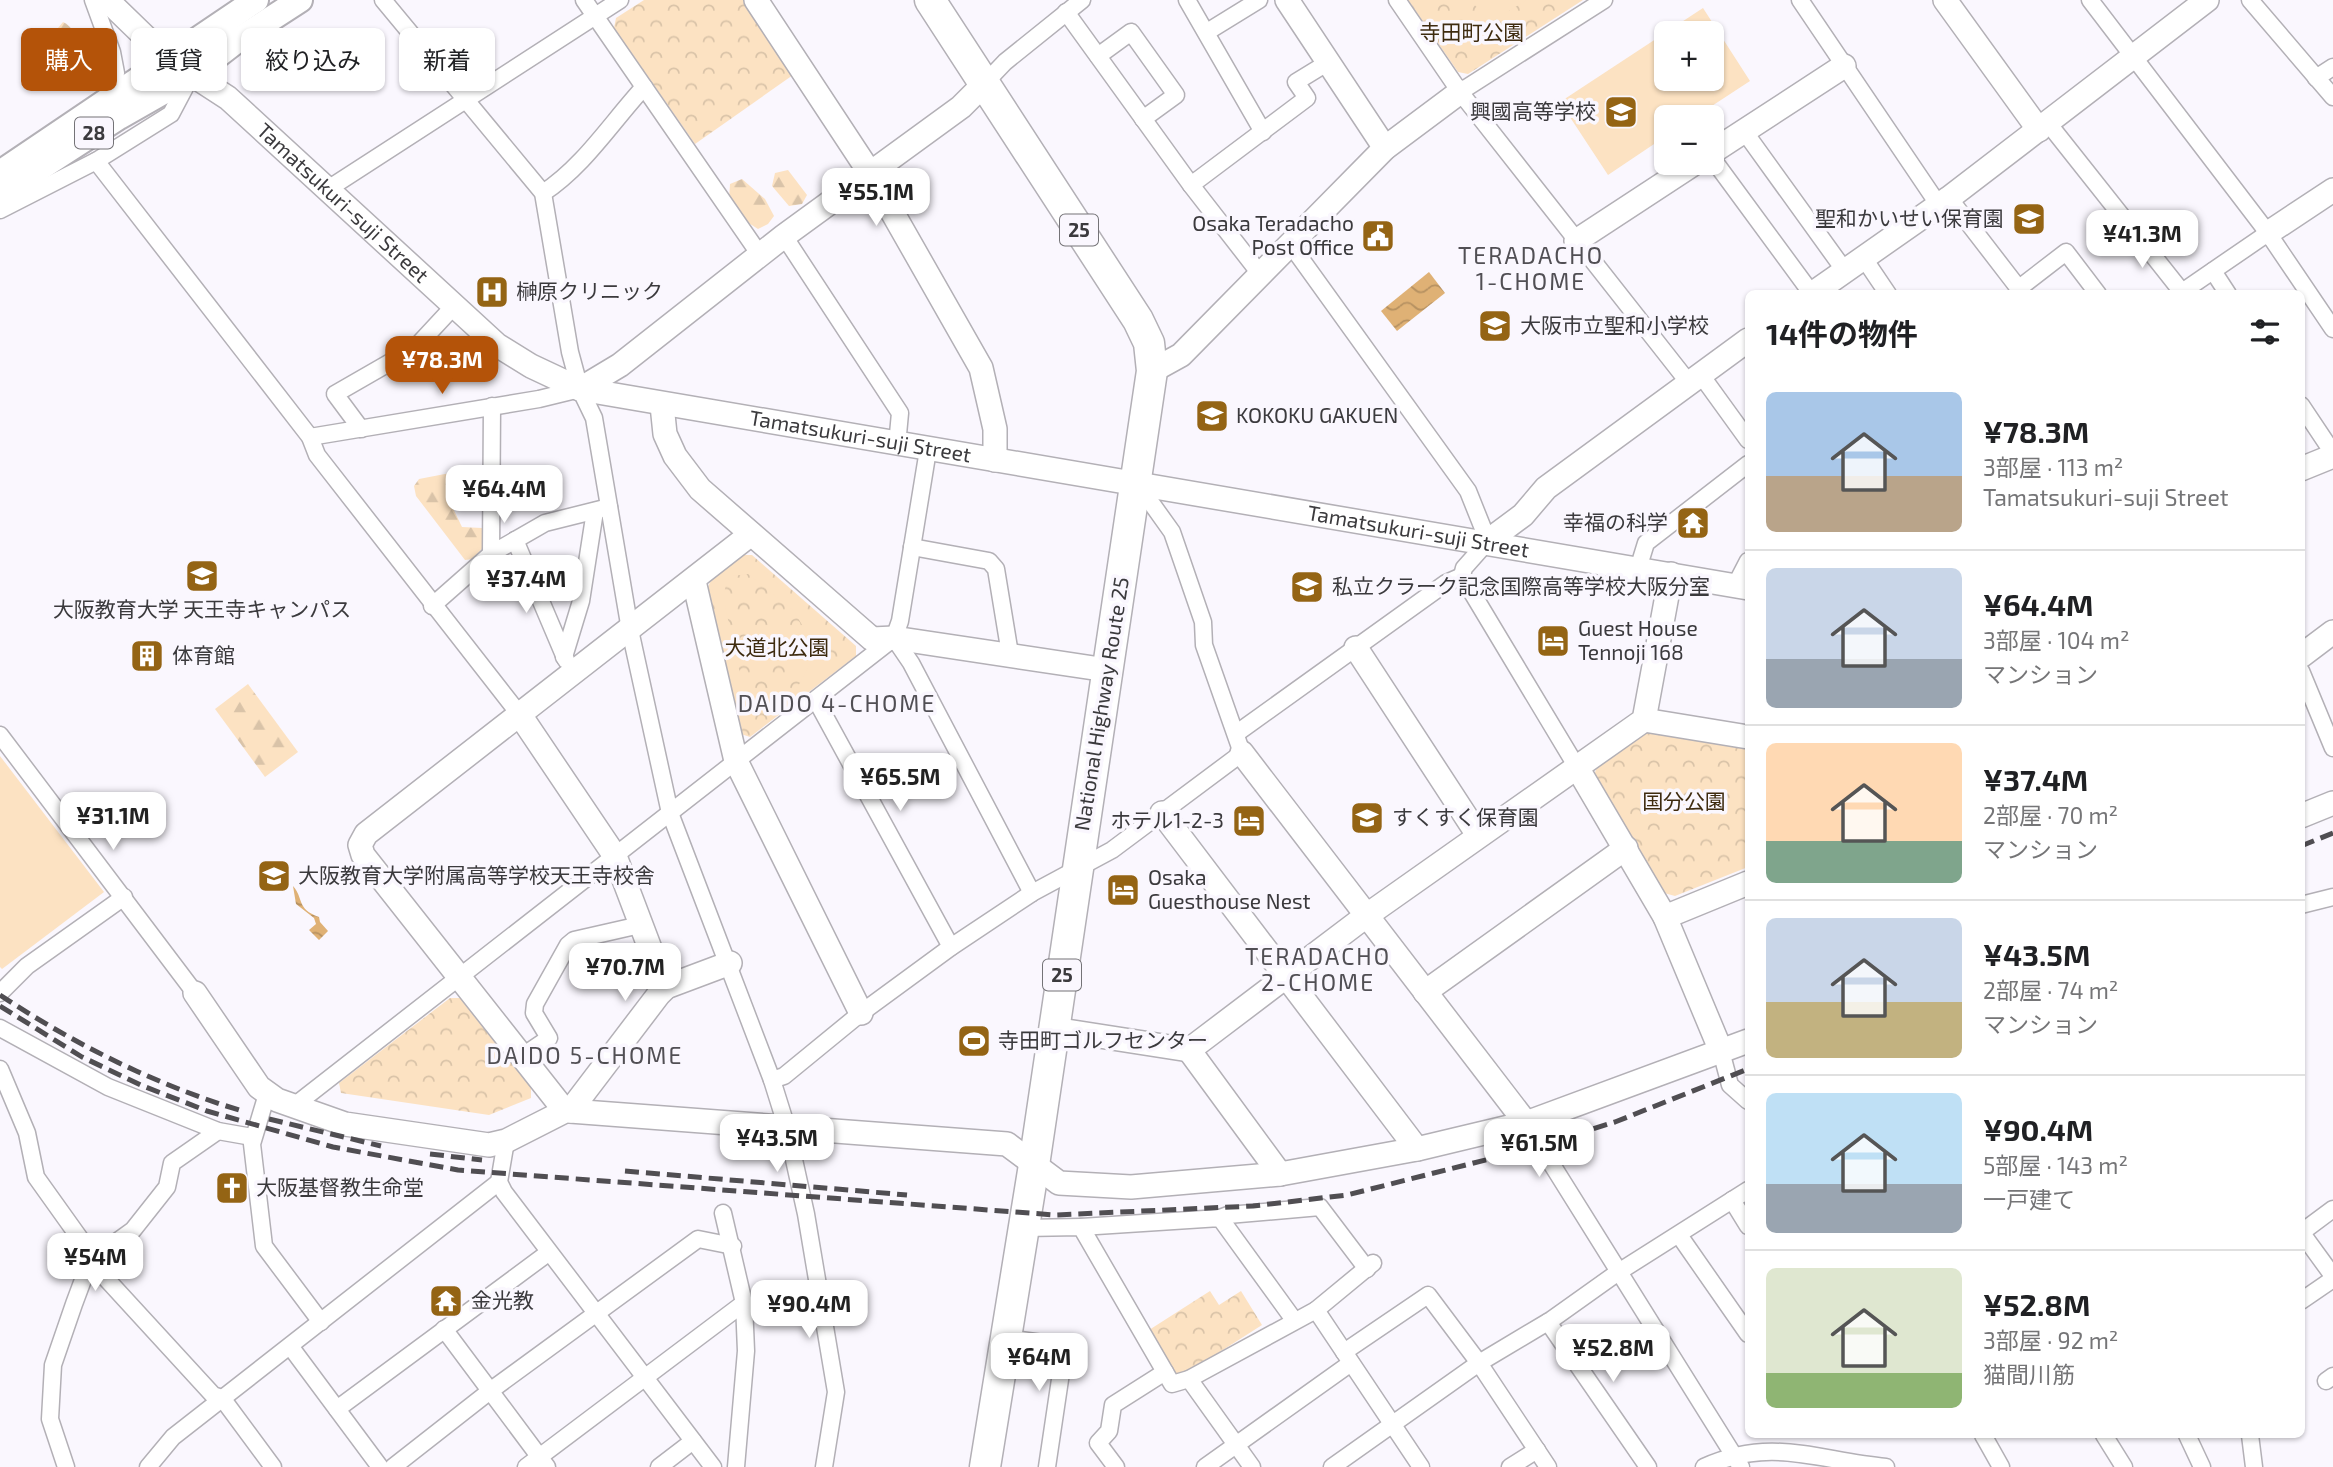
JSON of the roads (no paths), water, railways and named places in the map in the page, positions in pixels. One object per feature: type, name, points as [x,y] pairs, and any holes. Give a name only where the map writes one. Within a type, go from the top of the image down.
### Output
[{"type":"highway","name":"National Highway Route 25","points":[[930,0],[1138,320],[1149,343],[1152,371],[1034,1165],[985,1467]]},
{"type":"main road","name":"28","points":[[214,28],[256,0]]},
{"type":"main road","name":"28","points":[[227,48],[300,0]]},
{"type":"main road","name":"28","points":[[0,173],[131,85]]},
{"type":"main road","name":"28","points":[[0,194],[119,117],[165,91]]},
{"type":"street","points":[[93,0],[116,73],[108,101]]},
{"type":"street","name":"Tamatsukuri-suji Street","points":[[107,0],[136,28]]},
{"type":"street","points":[[383,0],[543,194],[570,352],[580,389],[594,418],[602,509],[670,813],[730,964],[787,1128],[823,1304],[836,1392],[824,1467]]},
{"type":"street","points":[[584,0],[760,255]]},
{"type":"street","points":[[328,189],[620,0]]},
{"type":"street","points":[[756,0],[870,173],[981,368],[995,429],[995,460]]},
{"type":"street","points":[[310,437],[580,389],[620,365],[784,236],[961,107],[1066,12],[1083,0]]},
{"type":"street","points":[[1187,0],[1208,32],[1263,132]]},
{"type":"street","points":[[1208,32],[1259,0]]},
{"type":"street","points":[[1287,0],[1385,148]]},
{"type":"street","points":[[1397,0],[1460,92],[1576,242],[1745,437]]},
{"type":"street","points":[[1152,371],[1181,355],[1385,148],[1460,92],[1604,0]]},
{"type":"street","points":[[1800,0],[1843,66],[1944,201],[2020,290]]},
{"type":"street","points":[[1945,0],[2044,127],[2180,290]]},
{"type":"street","points":[[2090,0],[2268,233],[2333,329]]},
{"type":"street","points":[[1818,290],[2044,127],[2207,0]]},
{"type":"street","points":[[2250,0],[2333,97]]},
{"type":"street","points":[[1066,12],[1191,185],[1261,275]]},
{"type":"street","points":[[1098,56],[1131,32],[1139,43],[1176,95],[1143,119]]},
{"type":"street","points":[[1191,185],[1307,98],[1296,82],[1328,63]]},
{"type":"street","points":[[1724,144],[1843,66]]},
{"type":"street","points":[[2316,78],[2333,67]]},
{"type":"street","points":[[543,194],[581,163],[606,129],[644,87]]},
{"type":"street","points":[[0,210],[96,161],[171,114],[183,91]]},
{"type":"street","name":"Tamatsukuri-suji Street","points":[[216,91],[228,98],[498,345],[531,366],[580,389],[897,445],[1488,541],[1742,587]]},
{"type":"street","points":[[1744,131],[1854,264],[1883,290]]},
{"type":"street","points":[[96,161],[310,437],[317,455],[432,606],[520,715],[614,856],[665,988]]},
{"type":"street","points":[[1724,174],[1809,290]]},
{"type":"street","points":[[1576,242],[1677,175]]},
{"type":"street","points":[[2187,290],[2333,190]]},
{"type":"street","points":[[784,236],[900,413],[897,445]]},
{"type":"street","points":[[1291,245],[1468,491],[1488,541]]},
{"type":"street","points":[[2022,290],[2066,252],[2095,290]]},
{"type":"street","points":[[2213,271],[2225,290]]},
{"type":"street","points":[[361,429],[335,394],[415,348],[454,306]]},
{"type":"street","points":[[1745,342],[1546,488],[1523,515],[1488,541],[1464,568],[1462,576],[1665,917],[1721,1051],[1730,1085],[1745,1098]]},
{"type":"street","points":[[662,405],[665,434],[675,456],[700,489],[872,639],[894,638],[1107,670]]},
{"type":"street","points":[[491,554],[492,406]]},
{"type":"street","points":[[2305,411],[2333,455],[2305,467]]},
{"type":"street","points":[[294,1106],[894,638],[928,450]]},
{"type":"street","points":[[1638,569],[1646,543],[1745,466]]},
{"type":"street","points":[[1137,483],[1172,532],[1203,622],[1204,645],[1239,743],[1366,916],[1525,1123],[1737,1462]]},
{"type":"street","points":[[432,606],[491,554],[514,540],[545,523],[602,509]]},
{"type":"street","points":[[568,666],[602,509]]},
{"type":"street","points":[[751,534],[630,630],[568,666],[520,715],[366,834],[360,845],[363,855],[457,977],[568,1111],[1007,1144],[1059,1183],[1131,1187],[1280,1174],[1417,1149],[1525,1123],[1745,1042]]},
{"type":"street","points":[[514,540],[568,666]]},
{"type":"street","points":[[912,547],[989,561],[996,569],[1010,654]]},
{"type":"street","points":[[1189,1050],[1366,916],[1644,720],[1671,575]]},
{"type":"street","points":[[772,1080],[784,1076],[861,1013],[1032,892],[1112,850],[1162,813],[1239,743],[1356,648],[1446,583],[1462,576]]},
{"type":"street","points":[[694,581],[736,761],[861,1013]]},
{"type":"street","points":[[2305,653],[2333,632]]},
{"type":"street","points":[[894,638],[911,663],[1032,892]]},
{"type":"street","points":[[1356,648],[1478,835]]},
{"type":"street","points":[[2305,681],[2333,748]]},
{"type":"street","points":[[816,700],[951,947]]},
{"type":"street","points":[[1644,720],[1745,737]]},
{"type":"street","points":[[0,736],[195,993],[250,1075],[267,1094],[345,1124],[489,1145],[506,1142],[568,1111],[665,988],[730,964]]},
{"type":"street","points":[[2305,814],[2333,803]]},
{"type":"street","points":[[1162,813],[1417,1149]]},
{"type":"street","points":[[1425,992],[1626,848]]},
{"type":"street","points":[[1665,917],[1745,884]]},
{"type":"street","points":[[0,993],[27,966],[124,897]]},
{"type":"street","points":[[2305,904],[2333,897]]},
{"type":"street","points":[[521,1057],[549,1038],[534,1013],[535,1004],[568,945],[584,936],[640,925]]},
{"type":"street","points":[[0,1028],[108,1087],[218,1130],[252,1137]]},
{"type":"street","points":[[1054,1029],[1189,1050],[1280,1174]]},
{"type":"street","points":[[0,1069],[27,1133],[36,1177],[86,1247],[90,1261],[213,1395],[222,1398],[273,1467]]},
{"type":"street","points":[[267,1094],[252,1137],[264,1246],[321,1322]]},
{"type":"street","points":[[66,1467],[50,1419],[53,1365],[90,1261],[133,1230],[167,1187],[172,1163],[218,1130]]},
{"type":"street","points":[[148,1467],[173,1437],[499,1182],[506,1142]]},
{"type":"street","points":[[499,1182],[596,1316],[713,1467]]},
{"type":"street","points":[[1332,1467],[1479,1363],[1548,1322],[1617,1273],[1745,1192]]},
{"type":"street","points":[[1732,1200],[1745,1221]]},
{"type":"street","points":[[1023,1228],[1220,1219],[1228,1215],[1320,1207],[1371,1265],[1316,1310],[1189,1379],[1172,1384],[1081,1227]]},
{"type":"street","points":[[2305,1230],[2333,1209]]},
{"type":"street","points":[[723,1213],[733,1246],[744,1303],[746,1363],[736,1467]]},
{"type":"street","points":[[1220,1219],[1294,1320]]},
{"type":"street","points":[[1679,1235],[1745,1330]]},
{"type":"street","points":[[2305,1236],[2333,1277],[2305,1298]]},
{"type":"street","points":[[393,1467],[491,1391],[698,1239],[733,1246]]},
{"type":"street","points":[[337,1409],[548,1252]]},
{"type":"street","points":[[1205,1467],[1237,1445],[1428,1295],[1479,1363],[1548,1467]]},
{"type":"street","points":[[526,1467],[544,1462],[643,1377],[744,1303]]},
{"type":"street","points":[[1316,1310],[1421,1467]]},
{"type":"street","points":[[1548,1322],[1648,1467]]},
{"type":"street","points":[[444,1329],[544,1462]]},
{"type":"street","points":[[1006,1338],[1065,1346],[1046,1467]]},
{"type":"street","points":[[290,1346],[380,1467]]},
{"type":"street","points":[[1116,1467],[1098,1443],[1109,1431],[1113,1405],[1165,1372]]},
{"type":"street","points":[[1189,1379],[1252,1467]]},
{"type":"street","points":[[1985,1438],[2001,1467]]},
{"type":"street","points":[[2106,1438],[2124,1467]]},
{"type":"street","points":[[2188,1438],[2202,1467]]},
{"type":"street","points":[[2250,1438],[2254,1467]]},
{"type":"street","points":[[659,1467],[694,1441]]},
{"type":"street","points":[[1787,1445],[1799,1467]]},
{"type":"street","points":[[1704,1467],[1737,1462],[1787,1445],[1868,1466],[1886,1467]]},
{"type":"street","points":[[1510,1467],[1537,1450]]},
{"type":"water","points":[[1429,272],[1445,293],[1397,331],[1381,311]]},
{"type":"water","points":[[293,886],[304,907],[319,917],[328,931],[319,940],[309,930],[316,924],[314,918],[296,904]]},
{"type":"railway","points":[[2305,844],[2333,833]]},
{"type":"railway","points":[[0,995],[115,1061],[176,1088],[239,1110]]},
{"type":"railway","points":[[0,1006],[82,1057],[143,1086],[207,1111],[333,1147],[458,1170],[1055,1215],[1253,1206],[1347,1195],[1521,1151],[1615,1122],[1745,1070]]},
{"type":"railway","points":[[269,1119],[381,1146]]},
{"type":"railway","points":[[430,1154],[482,1160]]},
{"type":"railway","points":[[625,1171],[907,1195]]},
{"type":"place","name":"興國高等学校","points":[[1621,112]]},
{"type":"place","name":"聖和かいせい保育園","points":[[2029,219]]},
{"type":"place","name":"Osaka Teradacho Post Office","points":[[1378,236]]},
{"type":"place","name":"榊原クリニック","points":[[492,292]]},
{"type":"place","name":"大阪市立聖和小学校","points":[[1495,326]]},
{"type":"place","name":"KOKOKU GAKUEN","points":[[1212,416]]},
{"type":"place","name":"幸福の科学","points":[[1693,523]]},
{"type":"place","name":"大阪教育大学 天王寺キャンパス","points":[[202,576]]},
{"type":"place","name":"私立クラーク記念国際高等学校大阪分室","points":[[1307,587]]},
{"type":"place","name":"Guest House Tennoji 168","points":[[1553,641]]},
{"type":"place","name":"体育館","points":[[147,656]]},
{"type":"place","name":"すくすく保育園","points":[[1367,818]]},
{"type":"place","name":"ホテル1-2-3","points":[[1249,821]]},
{"type":"place","name":"大阪教育大学附属高等学校天王寺校舎","points":[[274,876]]},
{"type":"place","name":"Osaka Guesthouse Nest","points":[[1123,890]]},
{"type":"place","name":"寺田町ゴルフセンター","points":[[974,1041]]},
{"type":"place","name":"大阪基督教生命堂","points":[[232,1188]]},
{"type":"place","name":"金光教","points":[[446,1301]]},
{"type":"district","name":"TERADACHO 1-CHOME","points":[[1531,269]]},
{"type":"district","name":"DAIDO 4-CHOME","points":[[837,704]]},
{"type":"district","name":"TERADACHO 2-CHOME","points":[[1318,970]]},
{"type":"district","name":"DAIDO 5-CHOME","points":[[585,1056]]},
{"type":"park label","name":"寺田町公園","points":[[1472,33]]},
{"type":"park label","name":"大道北公園","points":[[777,648]]},
{"type":"park label","name":"国分公園","points":[[1684,802]]}]
